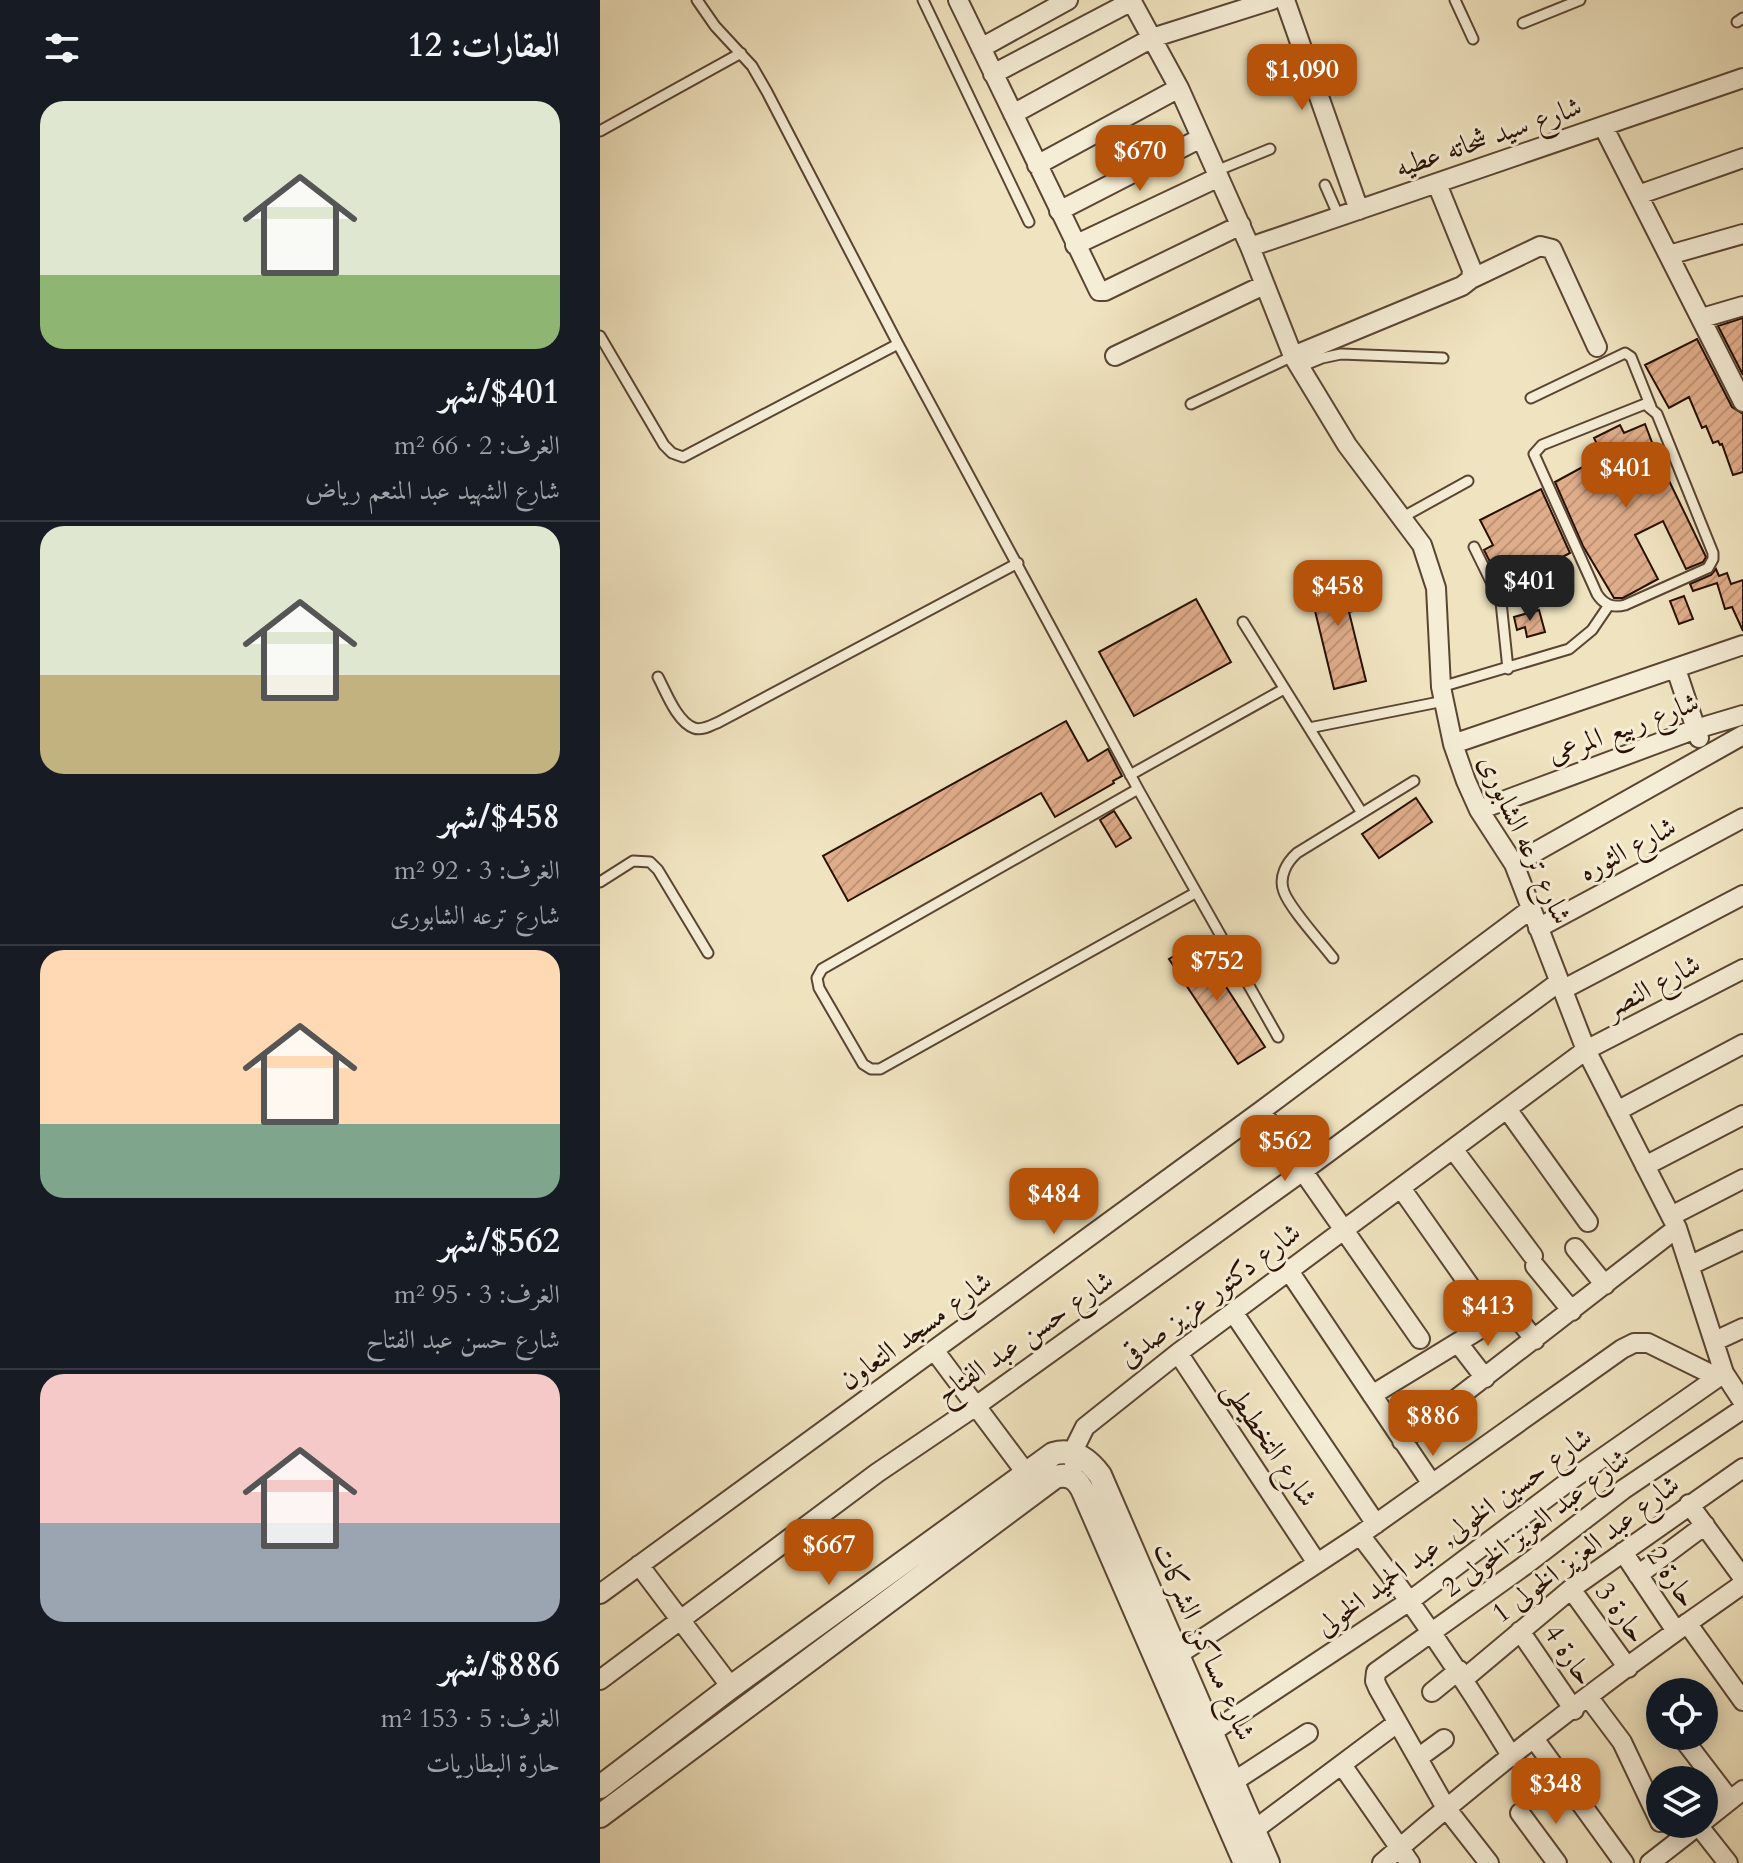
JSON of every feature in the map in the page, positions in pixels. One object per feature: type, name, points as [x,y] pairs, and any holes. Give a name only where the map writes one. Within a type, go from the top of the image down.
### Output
[{"type":"street","points":[[958,0],[1097,289],[1105,291],[1241,225]]},
{"type":"street","points":[[981,48],[1068,0]]},
{"type":"street","points":[[993,74],[1132,0]]},
{"type":"street","name":"شارع ترعه الشابورى","points":[[1132,0],[1179,88],[1241,225],[1296,361],[1347,445],[1422,545],[1436,588],[1442,694],[1453,744],[1479,810],[1514,864],[1586,1050],[1674,1222],[1715,1341],[1721,1375],[1742,1399]]},
{"type":"street","points":[[1285,0],[1359,210]]},
{"type":"street","points":[[1013,114],[1152,38],[1261,2]]},
{"type":"street","name":"شارع سيد شحاته عطيه","points":[[1250,247],[1743,78]]},
{"type":"street","points":[[1037,165],[1179,88]]},
{"type":"street","points":[[1603,126],[1702,318],[1736,371],[1743,402]]},
{"type":"street","points":[[1059,211],[1201,138]]},
{"type":"street","points":[[1638,195],[1743,158]]},
{"type":"street","points":[[1075,245],[1218,174]]},
{"type":"street","points":[[1437,184],[1472,270],[1471,279]]},
{"type":"street","points":[[1669,255],[1743,234]]},
{"type":"street","points":[[1296,361],[1462,286],[1540,246],[1552,249],[1597,347]]},
{"type":"street","points":[[1115,356],[1264,285]]},
{"type":"street","points":[[1702,318],[1743,306]]},
{"type":"street","points":[[1453,744],[1743,645]]},
{"type":"street","points":[[1676,669],[1705,757]]},
{"type":"street","name":"شارع ربيع المرعى","points":[[1479,810],[1696,729],[1743,715]]},
{"type":"street","points":[[1514,864],[1743,735]]},
{"type":"street","name":"شارع الثوره","points":[[1538,928],[1743,818]]},
{"type":"street","name":"شارع حسن عبد الفتاح","points":[[600,1680],[877,1473],[976,1406],[1560,986],[1743,895]]},
{"type":"street","name":"شارع مسجد التعاون","points":[[600,1594],[1261,1111],[1531,909]]},
{"type":"street","name":"شارع النصر","points":[[1586,1050],[1743,969]]},
{"type":"street","points":[[1617,1111],[1743,1044]]},
{"type":"street","name":"شارع دكتور عزيز صدقى","points":[[1074,1454],[1085,1427],[1178,1353],[1586,1050]]},
{"type":"street","points":[[1507,1109],[1588,1222]]},
{"type":"street","points":[[1261,1111],[1420,1339]]},
{"type":"street","points":[[1645,1166],[1743,1115]]},
{"type":"street","points":[[1453,1149],[1572,1311]]},
{"type":"street","points":[[1402,1441],[1605,1285],[1674,1222],[1743,1179]]},
{"type":"street","points":[[1401,1188],[1477,1296]]},
{"type":"street","points":[[1691,1265],[1743,1240]]},
{"type":"street","points":[[1575,1248],[1605,1285]]},
{"type":"street","points":[[1289,1271],[1432,1484]]},
{"type":"street","points":[[1372,1395],[1458,1343],[1505,1303],[1535,1340]]},
{"type":"street","points":[[1233,1312],[1512,1757]]},
{"type":"street","points":[[1715,1341],[1743,1328]]},
{"type":"street","points":[[1458,1343],[1485,1378]]},
{"type":"street","points":[[1158,1668],[1368,1530],[1622,1349],[1634,1343],[1648,1343],[1721,1375]]},
{"type":"street","points":[[934,1350],[1026,1473]]},
{"type":"street","name":"شارع التخطيطى","points":[[1178,1353],[1317,1563]]},
{"type":"street","name":"شارع حسين الخولى, عبد الحميد الخولى","points":[[1212,1732],[1411,1600],[1568,1482],[1721,1375]]},
{"type":"street","name":"شارع عبد العزيز الخولى 2","points":[[1397,1723],[1375,1681],[1376,1672],[1524,1566],[1742,1399]]},
{"type":"street","points":[[600,1787],[731,1687],[1053,1454],[1063,1451],[1074,1454],[1078,1482]]},
{"type":"street","name":"شارع مساكن الشركات","points":[[1074,1454],[1089,1462],[1100,1475],[1268,1863]]},
{"type":"street","name":"شارع عبد العزيز الخولى 1","points":[[1432,1692],[1462,1674],[1571,1589],[1743,1468]]},
{"type":"street","points":[[600,1816],[1055,1477],[1067,1476],[1078,1482]]},
{"type":"street","name":"شارع مساكن الشركات","points":[[1078,1482],[1245,1863]]},
{"type":"street","points":[[1382,1863],[1404,1856],[1446,1808],[1743,1581],[1689,1504]]},
{"type":"street","points":[[1638,1575],[1705,1525]]},
{"type":"street","name":"حارة 2","points":[[1623,1552],[1638,1575],[1743,1701]]},
{"type":"street","points":[[639,1565],[731,1687]]},
{"type":"street","name":"حارة 3","points":[[1571,1589],[1628,1668]]},
{"type":"street","name":"حارة 4","points":[[1520,1631],[1574,1710]]},
{"type":"street","points":[[1589,1698],[1622,1742],[1646,1793]]},
{"type":"street","points":[[1254,1830],[1397,1723],[1446,1808],[1489,1863]]},
{"type":"street","points":[[1233,1782],[1308,1733]]},
{"type":"street","points":[[1418,1758],[1444,1739]]},
{"type":"street","points":[[1535,1740],[1624,1863]]},
{"type":"street","points":[[1694,1750],[1736,1795],[1718,1809]]},
{"type":"street","points":[[1342,1765],[1404,1856]]},
{"type":"street","points":[[1520,1813],[1557,1863]]},
{"type":"street","points":[[1667,1838],[1671,1846]]},
{"type":"street","points":[[1654,1862],[1681,1838]]},
{"type":"street","points":[[1711,1838],[1728,1863]]},
{"type":"lane","points":[[697,0],[715,26],[741,53],[767,92],[898,344],[1130,775],[1278,1037]]},
{"type":"lane","points":[[923,0],[1029,222]]},
{"type":"lane","points":[[1455,0],[1473,39]]},
{"type":"lane","points":[[1523,23],[1580,0]]},
{"type":"lane","points":[[600,131],[741,53]]},
{"type":"lane","points":[[1218,174],[1270,149]]},
{"type":"lane","points":[[1325,185],[1339,217]]},
{"type":"lane","points":[[600,336],[664,445],[672,453],[683,457],[898,344]]},
{"type":"lane","points":[[1531,398],[1625,353],[1631,357],[1713,553],[1708,568],[1703,571],[1625,605],[1609,605],[1597,594],[1534,454],[1542,445],[1639,405],[1651,407]]},
{"type":"lane","points":[[1191,404],[1296,361],[1335,355],[1443,358]]},
{"type":"lane","points":[[1403,517],[1468,481]]},
{"type":"lane","points":[[1474,547],[1501,602],[1508,669]]},
{"type":"lane","points":[[658,677],[681,718],[694,728],[703,729],[1018,563]]},
{"type":"lane","points":[[1309,728],[1442,694],[1569,649],[1592,630],[1609,605]]},
{"type":"lane","points":[[1243,622],[1362,813]]},
{"type":"lane","points":[[1130,775],[1284,689]]},
{"type":"lane","points":[[1333,958],[1284,894],[1284,873],[1297,853],[1414,781]]},
{"type":"lane","points":[[1138,789],[822,969],[817,978],[819,988],[863,1064],[871,1069],[880,1069],[1195,893]]},
{"type":"lane","points":[[601,878],[633,861],[644,860],[654,865],[708,953]]},
{"type":"building","points":[[1743,318],[1743,375],[1718,326]]},
{"type":"building","points":[[1697,339],[1732,407],[1743,414],[1743,472],[1733,475],[1722,444],[1718,441],[1713,443],[1706,426],[1702,428],[1689,397],[1669,408],[1645,365]]},
{"type":"building","points":[[1645,424],[1706,557],[1703,562],[1686,569],[1663,521],[1635,535],[1658,579],[1623,598],[1614,598],[1583,546],[1555,482],[1603,456],[1594,438],[1620,425],[1624,433]]},
{"type":"building","points":[[1541,489],[1570,553],[1503,588],[1484,550],[1493,545],[1480,520]]},
{"type":"building","points":[[1716,569],[1719,576],[1727,573],[1731,584],[1743,580],[1743,631],[1732,607],[1725,609],[1717,583],[1693,591],[1690,584],[1711,575]]},
{"type":"building","points":[[1348,572],[1357,610],[1349,612],[1366,681],[1334,689],[1308,582]]},
{"type":"building","points":[[1684,596],[1693,619],[1679,624],[1670,601]]},
{"type":"building","points":[[1196,599],[1231,662],[1134,716],[1099,652]]},
{"type":"building","points":[[1539,610],[1545,632],[1527,637],[1525,627],[1517,630],[1514,617]]},
{"type":"building","points":[[1066,721],[1088,761],[1108,749],[1122,776],[1055,817],[1041,793],[848,901],[823,856]]},
{"type":"building","points":[[1416,798],[1432,822],[1379,858],[1362,834]]},
{"type":"building","points":[[1114,811],[1131,838],[1116,847],[1100,820]]},
{"type":"building","points":[[1197,942],[1265,1047],[1238,1064],[1169,959]]}]
